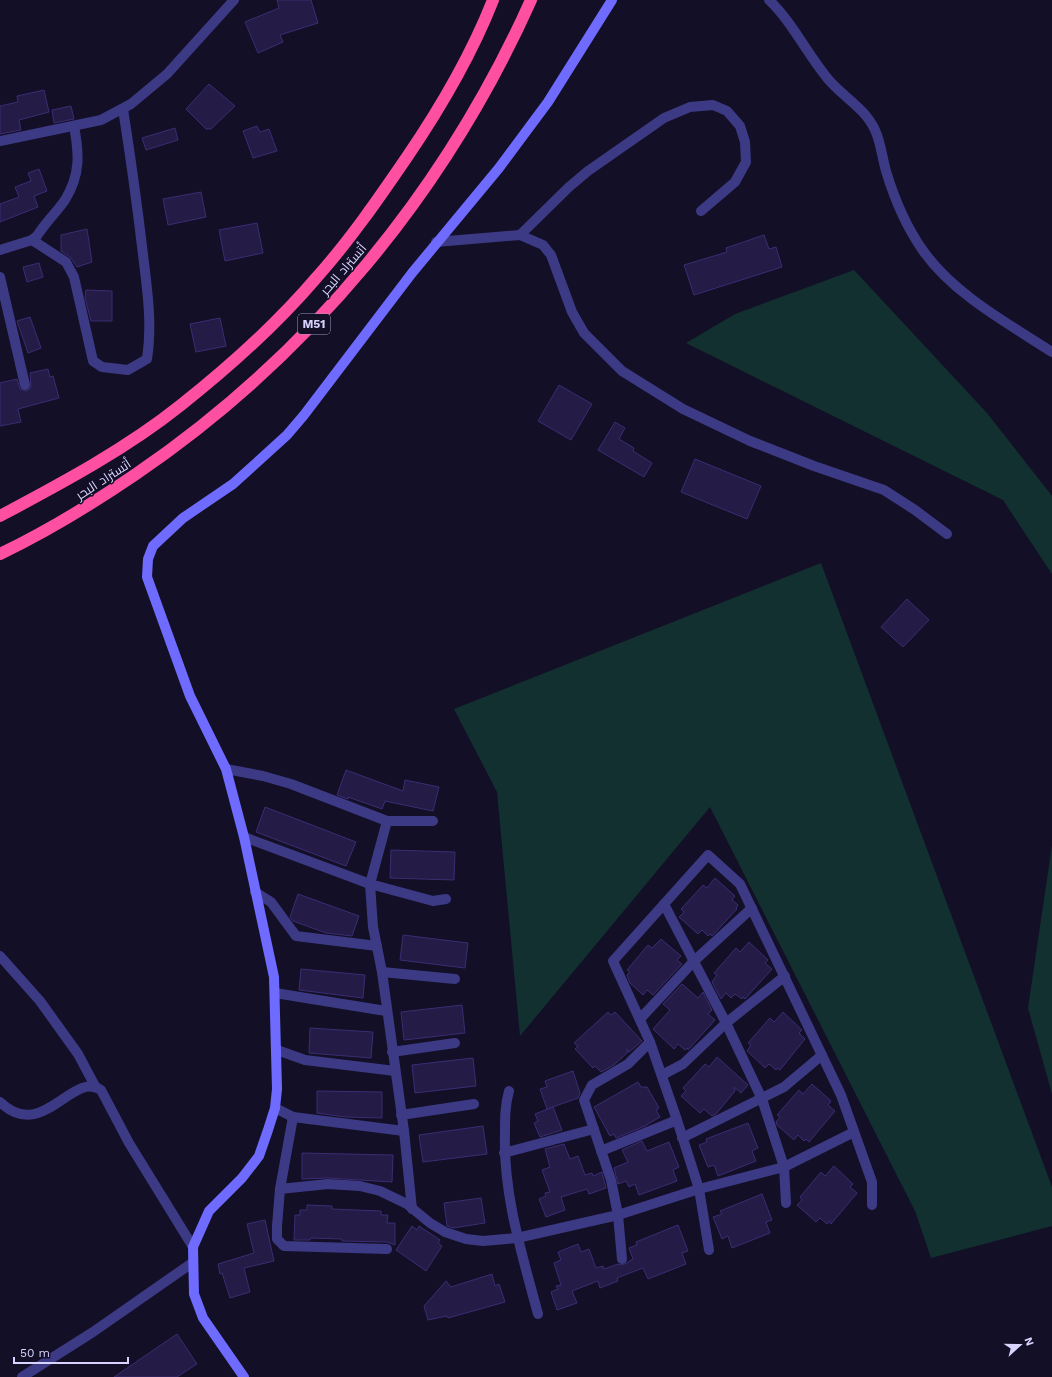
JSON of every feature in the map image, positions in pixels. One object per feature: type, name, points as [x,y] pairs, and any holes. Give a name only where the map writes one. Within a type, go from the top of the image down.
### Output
[{"type":"highway","name":"أتستراد البحر","points":[[0,516],[91,467],[180,406],[251,344],[318,277],[372,207],[428,126],[461,72],[482,28],[493,0]]},
{"type":"highway","name":"أتستراد البحر","points":[[0,554],[52,528],[99,499],[167,453],[252,385],[314,324],[370,260],[434,175],[492,80],[531,0]]},
{"type":"street","points":[[0,141],[101,120],[123,109],[152,88],[167,74],[234,0]]},
{"type":"street","points":[[244,1377],[203,1318],[194,1294],[192,1263],[193,1247],[209,1211],[242,1178],[259,1156],[275,1108],[277,1088],[277,1050],[274,977],[244,837],[226,769],[190,696],[147,577],[148,559],[153,546],[183,518],[233,484],[291,430],[369,332],[436,242],[499,168],[548,102],[612,0]]},
{"type":"street","points":[[769,0],[795,31],[829,80],[869,120],[879,142],[896,204],[908,228],[925,254],[942,272],[977,303],[1052,352]]},
{"type":"street","points":[[520,235],[583,175],[664,118],[690,107],[713,105],[727,111],[740,126],[744,134],[747,158],[742,172],[735,182],[701,211]]},
{"type":"street","points":[[32,240],[66,262],[74,277],[93,361],[102,367],[128,370],[147,359],[150,338],[149,311],[137,206],[123,109]]},
{"type":"street","points":[[0,250],[32,240],[37,236],[65,199],[72,185],[79,159],[74,126]]},
{"type":"street","points":[[436,242],[520,235],[543,245],[547,250],[564,286],[572,312],[584,333],[622,371],[683,409],[750,441],[814,466],[884,490],[915,510],[947,534]]},
{"type":"street","points":[[0,277],[24,386]]},
{"type":"street","points":[[226,769],[263,776],[291,784],[387,821],[433,821]]},
{"type":"street","points":[[387,821],[370,884],[386,1011],[402,1115],[412,1208]]},
{"type":"street","points":[[244,837],[370,884],[433,901],[446,899]]},
{"type":"street","points":[[709,1250],[699,1189],[677,1120],[650,1042],[613,961],[708,855],[740,884],[841,1095],[872,1182],[872,1205]]},
{"type":"street","points":[[255,892],[271,902],[296,936],[377,946]]},
{"type":"street","points":[[664,904],[726,1023],[762,1099],[784,1167],[786,1203]]},
{"type":"street","points":[[640,1019],[694,961],[752,908]]},
{"type":"street","points":[[0,956],[40,1001],[78,1054],[95,1086],[105,1096],[128,1142],[193,1247]]},
{"type":"street","points":[[382,972],[455,979]]},
{"type":"street","points":[[662,1075],[683,1064],[726,1023],[785,976]]},
{"type":"street","points":[[275,993],[386,1011]]},
{"type":"street","points":[[622,1259],[618,1215],[611,1180],[584,1100],[592,1085],[628,1064],[650,1042]]},
{"type":"street","points":[[392,1052],[455,1043]]},
{"type":"street","points":[[277,1050],[305,1060],[395,1071]]},
{"type":"street","points":[[682,1138],[784,1087],[822,1055]]},
{"type":"street","points":[[0,1102],[23,1115],[33,1115],[47,1110],[69,1095],[87,1086],[95,1086]]},
{"type":"street","points":[[509,1091],[505,1104],[504,1153],[507,1190],[538,1314]]},
{"type":"street","points":[[402,1115],[474,1104]]},
{"type":"street","points":[[275,1108],[293,1117],[404,1131]]},
{"type":"street","points":[[293,1117],[280,1189],[276,1226],[277,1239],[284,1246],[387,1249]]},
{"type":"street","points":[[601,1151],[677,1120]]},
{"type":"street","points":[[504,1153],[594,1129]]},
{"type":"street","points":[[280,1189],[328,1184],[360,1186],[397,1199],[445,1232],[466,1239],[483,1241],[518,1238],[618,1215],[699,1189],[784,1167],[854,1132]]},
{"type":"street","points":[[22,1377],[94,1332],[192,1263]]},
{"type":"green space","points":[[854,270],[987,413],[1052,496],[1052,574],[1003,500],[686,343],[735,314]]},
{"type":"green space","points":[[821,563],[1052,1187],[1052,1226],[931,1258],[915,1211],[710,807],[520,1036],[497,792],[454,709]]},
{"type":"green space","points":[[1052,845],[1052,1094],[1028,1008]]},
{"type":"building","points":[[277,0],[311,0],[318,23],[280,35],[283,42],[258,53],[245,22],[279,8]]},
{"type":"building","points":[[209,84],[235,106],[211,129],[206,129],[186,109]]},
{"type":"building","points":[[44,90],[49,112],[19,120],[21,130],[0,134],[0,106],[18,102],[17,96]]},
{"type":"building","points":[[71,106],[74,119],[54,123],[52,110]]},
{"type":"building","points":[[257,126],[260,132],[269,129],[277,151],[253,158],[243,131]]},
{"type":"building","points":[[175,128],[178,140],[146,150],[142,138]]},
{"type":"building","points":[[39,169],[47,191],[34,196],[38,207],[0,222],[0,204],[19,197],[15,187],[31,181],[28,173]]},
{"type":"building","points":[[201,192],[206,217],[168,225],[163,199]]},
{"type":"building","points":[[257,223],[263,253],[225,261],[219,230]]},
{"type":"building","points":[[87,229],[92,262],[77,267],[70,257],[61,251],[61,235]]},
{"type":"building","points":[[764,235],[769,249],[776,247],[782,267],[694,295],[684,265],[727,252],[726,248]]},
{"type":"building","points":[[39,263],[43,277],[27,282],[23,267]]},
{"type":"building","points":[[86,290],[112,291],[112,321],[91,321],[85,298]]},
{"type":"building","points":[[30,317],[41,348],[28,353],[17,321]]},
{"type":"building","points":[[220,318],[226,346],[196,352],[190,324]]},
{"type":"building","points":[[48,369],[50,377],[53,376],[59,398],[18,409],[21,422],[0,426],[0,383],[17,379],[20,389],[27,391],[31,387],[30,373]]},
{"type":"building","points":[[559,385],[592,404],[571,440],[538,421]]},
{"type":"building","points":[[615,422],[625,428],[619,439],[634,448],[633,451],[652,463],[644,477],[598,450]]},
{"type":"building","points":[[695,459],[761,486],[747,519],[681,492]]},
{"type":"building","points":[[907,599],[929,620],[903,647],[881,627]]},
{"type":"building","points":[[346,770],[403,791],[405,780],[439,787],[433,811],[385,801],[382,809],[348,797],[348,799],[337,795]]},
{"type":"building","points":[[265,807],[356,842],[346,866],[256,832]]},
{"type":"building","points":[[391,850],[455,852],[454,880],[390,878]]},
{"type":"building","points":[[715,878],[735,896],[732,900],[738,905],[736,908],[737,909],[712,936],[710,934],[708,936],[702,930],[698,934],[679,917],[684,912],[681,909],[703,885],[707,888]]},
{"type":"building","points":[[298,894],[359,916],[352,936],[326,933],[293,921],[290,917]]},
{"type":"building","points":[[403,935],[468,943],[465,968],[400,960]]},
{"type":"building","points":[[661,939],[681,956],[677,960],[682,964],[653,995],[647,990],[643,995],[630,983],[627,975],[630,972],[627,970],[648,945],[652,948]]},
{"type":"building","points":[[749,942],[768,960],[765,963],[772,969],[745,999],[743,997],[742,999],[735,994],[731,998],[726,993],[721,999],[712,982],[717,975],[714,973],[736,948],[740,952]]},
{"type":"building","points":[[301,969],[365,975],[363,998],[299,990]]},
{"type":"building","points":[[682,984],[698,998],[703,992],[712,1010],[708,1014],[715,1020],[688,1050],[687,1048],[685,1050],[678,1044],[674,1049],[653,1029],[670,1010],[663,1004]]},
{"type":"building","points":[[462,1005],[465,1033],[404,1040],[401,1012]]},
{"type":"building","points":[[608,1012],[611,1015],[615,1012],[642,1041],[629,1052],[626,1049],[628,1052],[614,1065],[601,1072],[595,1066],[593,1068],[575,1049],[578,1046],[574,1043]]},
{"type":"building","points":[[783,1012],[802,1030],[799,1033],[805,1039],[780,1070],[777,1068],[776,1070],[769,1064],[765,1068],[747,1051],[751,1045],[748,1043],[770,1018],[774,1022]]},
{"type":"building","points":[[310,1028],[373,1032],[371,1058],[309,1053]]},
{"type":"building","points":[[717,1057],[748,1085],[741,1093],[734,1087],[735,1091],[716,1114],[712,1116],[704,1109],[700,1113],[681,1096],[686,1091],[683,1088],[705,1064],[709,1067]]},
{"type":"building","points":[[473,1058],[476,1086],[415,1093],[412,1065]]},
{"type":"building","points":[[573,1071],[580,1093],[578,1098],[547,1109],[540,1089],[547,1087],[545,1081]]},
{"type":"building","points":[[638,1082],[641,1087],[647,1087],[659,1108],[656,1110],[660,1117],[645,1126],[616,1138],[614,1134],[610,1136],[594,1107]]},
{"type":"building","points":[[812,1084],[831,1101],[828,1105],[835,1111],[809,1142],[806,1139],[804,1141],[798,1135],[794,1140],[777,1125],[776,1122],[780,1117],[777,1115],[799,1090],[803,1094]]},
{"type":"building","points":[[317,1091],[382,1092],[382,1118],[345,1117],[317,1113]]},
{"type":"building","points":[[553,1107],[562,1130],[540,1137],[534,1123],[538,1121],[535,1114]]},
{"type":"building","points":[[748,1123],[758,1148],[752,1151],[756,1161],[718,1176],[714,1165],[708,1167],[699,1145],[707,1142],[706,1139]]},
{"type":"building","points":[[483,1126],[487,1154],[423,1162],[419,1135]]},
{"type":"building","points":[[642,1141],[647,1151],[669,1142],[679,1167],[673,1170],[677,1181],[639,1195],[635,1184],[629,1187],[626,1181],[618,1184],[614,1168],[628,1162],[622,1150]]},
{"type":"building","points":[[564,1144],[570,1159],[578,1156],[585,1175],[592,1173],[593,1176],[602,1172],[606,1188],[589,1194],[587,1189],[561,1197],[565,1210],[546,1217],[539,1199],[546,1196],[545,1193],[550,1192],[542,1170],[550,1167],[545,1149]]},
{"type":"building","points":[[302,1153],[393,1155],[392,1182],[328,1178],[302,1179]]},
{"type":"building","points":[[834,1166],[853,1184],[850,1187],[857,1193],[831,1224],[829,1221],[827,1224],[820,1218],[816,1222],[797,1205],[802,1200],[800,1197],[821,1172],[825,1176]]},
{"type":"building","points":[[762,1194],[772,1220],[766,1222],[770,1233],[732,1248],[728,1236],[722,1239],[713,1217],[722,1214],[720,1211]]},
{"type":"building","points":[[481,1198],[485,1223],[453,1228],[447,1226],[444,1203]]},
{"type":"building","points":[[307,1205],[332,1206],[332,1209],[381,1211],[381,1215],[388,1215],[387,1223],[395,1223],[395,1245],[387,1242],[342,1241],[342,1239],[311,1238],[310,1240],[294,1240],[295,1215],[300,1215],[300,1210],[307,1210]]},
{"type":"building","points":[[265,1220],[274,1261],[244,1268],[250,1292],[230,1298],[222,1273],[220,1274],[218,1264],[254,1253],[247,1224]]},
{"type":"building","points":[[678,1225],[688,1251],[682,1253],[686,1264],[648,1279],[643,1268],[617,1278],[618,1281],[600,1288],[598,1281],[572,1291],[577,1303],[557,1310],[551,1292],[558,1289],[556,1286],[561,1285],[554,1263],[561,1260],[558,1252],[578,1244],[581,1252],[589,1249],[596,1268],[603,1266],[604,1269],[618,1264],[623,1265],[633,1259],[629,1248],[637,1245],[636,1242]]},
{"type":"building","points":[[412,1226],[417,1230],[419,1226],[440,1240],[438,1243],[442,1246],[426,1271],[396,1250]]},
{"type":"building","points":[[492,1274],[495,1286],[499,1284],[505,1302],[448,1318],[447,1316],[428,1320],[424,1306],[446,1281],[451,1287]]},
{"type":"building","points":[[177,1334],[197,1364],[177,1377],[114,1377]]}]
